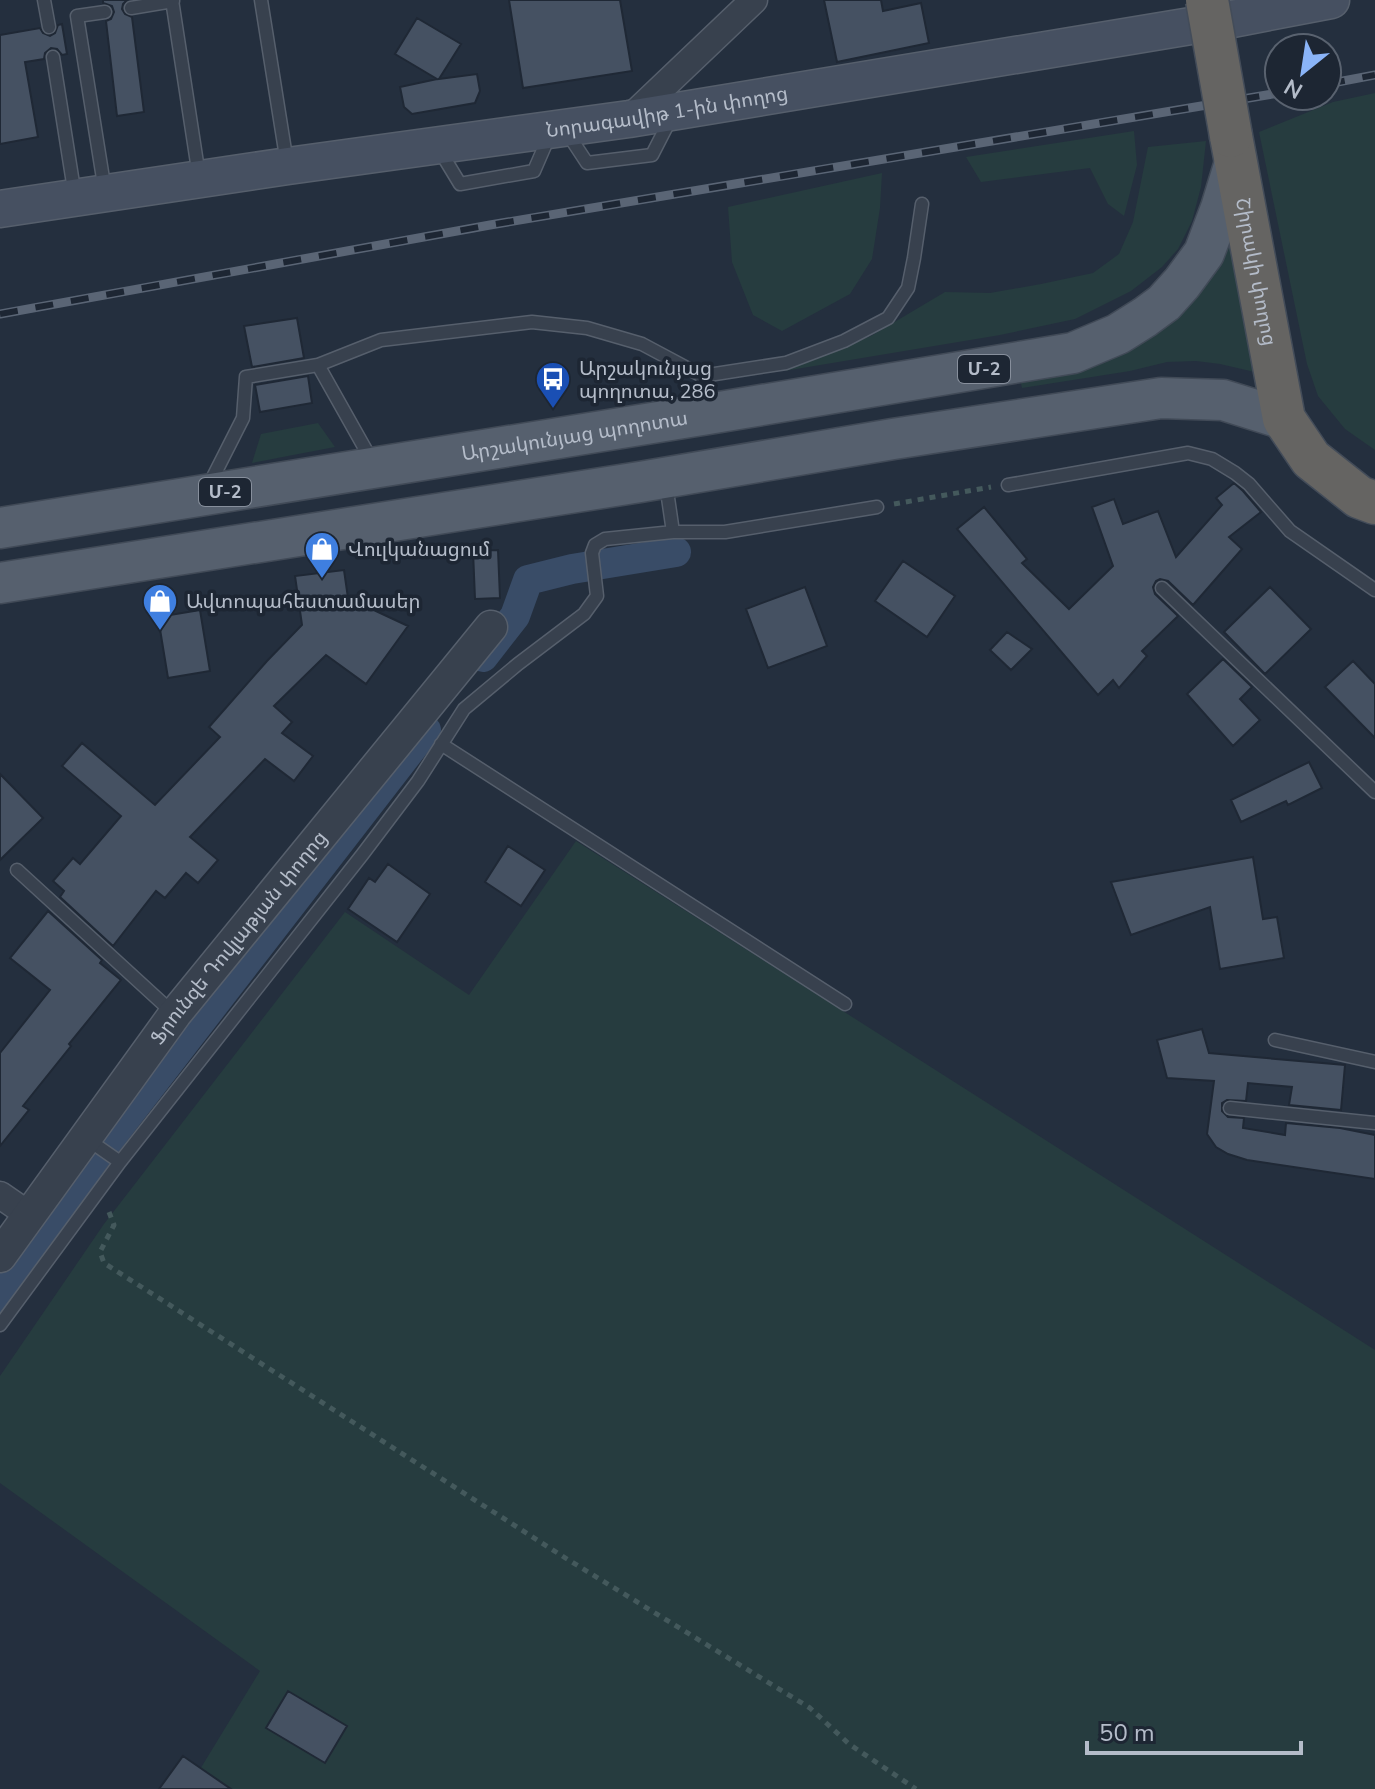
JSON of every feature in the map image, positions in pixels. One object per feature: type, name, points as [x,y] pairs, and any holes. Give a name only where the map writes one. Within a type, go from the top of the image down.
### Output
[{"type":"highway","name":"Շիրակի փողոց","points":[[1207,0],[1284,419],[1311,459],[1359,497],[1375,503]]},
{"type":"main road","name":"Նորագավիթ 1-ին փողոց","points":[[0,209],[629,119],[1331,0]]},
{"type":"main road","name":"Արշակունյաց պողոտա","points":[[0,528],[1073,353],[1118,334],[1164,303],[1182,283],[1204,253],[1221,208],[1233,148]]},
{"type":"main road","points":[[0,583],[1161,398],[1223,400],[1284,419]]},
{"type":"street","points":[[629,119],[754,0]]},
{"type":"street","name":"Ֆրունզե Դովլաթյան փողոց","points":[[0,1256],[29,1215],[90,1141],[175,1014],[491,627]]},
{"type":"street","points":[[0,1195],[29,1215]]},
{"type":"lane","points":[[44,0],[49,27]]},
{"type":"lane","points":[[261,0],[288,166]]},
{"type":"lane","points":[[131,8],[173,1],[200,179]]},
{"type":"lane","points":[[90,195],[77,16],[105,12]]},
{"type":"lane","points":[[53,57],[90,195]]},
{"type":"lane","points":[[558,129],[587,163],[652,155],[674,111]]},
{"type":"lane","points":[[205,495],[243,418],[246,377],[318,365],[381,340],[532,322],[587,328],[642,344],[702,376],[786,363],[844,341],[888,318],[908,288],[922,204]]},
{"type":"lane","points":[[318,365],[376,468]]},
{"type":"lane","points":[[702,376],[708,414]]},
{"type":"lane","points":[[1008,485],[1188,453],[1212,459],[1249,484],[1290,531],[1375,590]]},
{"type":"lane","points":[[665,478],[673,532]]},
{"type":"lane","points":[[0,1325],[95,1196],[117,1160],[418,781],[464,709],[584,614],[597,596],[592,553],[595,545],[605,539],[673,532],[725,532],[877,507]]},
{"type":"lane","points":[[1162,588],[1375,792]]},
{"type":"lane","points":[[441,744],[845,1004]]},
{"type":"lane","points":[[17,870],[175,1014]]},
{"type":"lane","points":[[1275,1040],[1375,1062]]},
{"type":"lane","points":[[1230,1108],[1375,1123]]},
{"type":"lane","points":[[90,1141],[117,1160]]},
{"type":"path","points":[[877,507],[1008,485]]},
{"type":"path","points":[[95,1196],[107,1206],[114,1225],[100,1252],[104,1263],[567,1559],[810,1708],[849,1744],[916,1789]]},
{"type":"green space","points":[[1375,93],[1375,450],[1345,429],[1318,396],[1307,364],[1259,132],[1308,112],[1343,112],[1343,100]]},
{"type":"green space","points":[[1134,131],[1137,165],[1124,216],[1108,204],[1090,168],[981,182],[966,157]]},
{"type":"green space","points":[[1206,141],[1201,187],[1192,221],[1178,249],[1162,267],[1131,291],[1075,319],[1000,335],[784,371],[871,336],[945,292],[990,293],[1093,273],[1119,254],[1133,222],[1148,147]]},
{"type":"green space","points":[[882,173],[872,259],[850,294],[782,331],[753,315],[732,262],[728,207]]},
{"type":"green space","points":[[1232,239],[1259,373],[1196,361],[1167,362],[1022,388],[1020,379],[1199,291]]},
{"type":"green space","points":[[318,423],[335,447],[252,463],[261,434]]},
{"type":"green space","points":[[576,841],[1375,1350],[1375,1789],[188,1789],[260,1671],[0,1483],[0,1376],[104,1224],[345,912],[469,995]]},
{"type":"building","points":[[103,0],[127,0],[122,9],[132,17],[144,112],[117,116],[106,21],[111,19],[114,12],[112,6],[103,3]]},
{"type":"building","points":[[509,0],[620,0],[632,71],[523,88]]},
{"type":"building","points":[[824,0],[881,0],[883,11],[921,3],[929,43],[837,62]]},
{"type":"building","points":[[417,18],[461,44],[439,79],[477,74],[480,91],[475,103],[412,114],[404,107],[400,87],[437,79],[395,54]]},
{"type":"building","points":[[62,24],[67,54],[62,55],[51,48],[44,59],[25,62],[38,137],[0,144],[0,35],[40,28],[50,36]]},
{"type":"building","points":[[297,318],[304,358],[252,367],[244,326]]},
{"type":"building","points":[[308,376],[312,403],[260,412],[255,385]]},
{"type":"building","points":[[1234,483],[1261,512],[1229,537],[1242,549],[1193,605],[1168,581],[1156,581],[1153,587],[1155,594],[1178,616],[1142,651],[1147,656],[1119,688],[1113,680],[1098,695],[957,529],[984,507],[1027,559],[1022,563],[1069,609],[1113,566],[1092,507],[1114,499],[1123,524],[1158,511],[1176,557],[1222,505],[1216,498]]},
{"type":"building","points":[[498,550],[500,598],[475,599],[473,551]]},
{"type":"building","points":[[903,561],[955,596],[927,637],[875,601]]},
{"type":"building","points":[[344,570],[348,598],[408,626],[366,684],[326,655],[274,706],[292,722],[282,733],[313,756],[294,781],[265,759],[190,837],[218,860],[198,883],[186,873],[165,898],[156,891],[113,946],[60,897],[64,891],[53,881],[73,858],[80,864],[121,816],[62,766],[82,743],[155,805],[220,737],[209,727],[302,625],[295,576]]},
{"type":"building","points":[[805,587],[827,646],[768,668],[746,609]]},
{"type":"building","points":[[1270,587],[1311,629],[1265,674],[1224,632]]},
{"type":"building","points":[[200,610],[210,671],[168,678],[158,617]]},
{"type":"building","points":[[1007,632],[1032,649],[1011,670],[990,650]]},
{"type":"building","points":[[1223,659],[1252,687],[1240,699],[1260,720],[1233,746],[1187,694]]},
{"type":"building","points":[[1353,661],[1375,684],[1375,738],[1325,687]]},
{"type":"building","points":[[1309,762],[1322,788],[1288,805],[1286,801],[1241,822],[1231,800]]},
{"type":"building","points":[[0,774],[43,818],[0,860]]},
{"type":"building","points":[[508,846],[545,870],[521,906],[485,882]]},
{"type":"building","points":[[1253,857],[1263,919],[1277,917],[1284,958],[1220,969],[1210,907],[1131,935],[1111,882]]},
{"type":"building","points":[[388,864],[430,894],[397,942],[348,909],[369,878],[375,882]]},
{"type":"building","points":[[48,911],[121,980],[23,1106],[29,1110],[0,1146],[0,1053],[50,990],[10,958]]},
{"type":"building","points":[[1202,1029],[1209,1053],[1345,1065],[1341,1110],[1289,1105],[1292,1087],[1248,1083],[1246,1101],[1227,1100],[1222,1103],[1222,1111],[1228,1117],[1244,1118],[1243,1128],[1285,1135],[1286,1123],[1375,1135],[1375,1179],[1247,1160],[1216,1147],[1207,1134],[1214,1081],[1167,1078],[1157,1040]]},
{"type":"building","points":[[288,1691],[347,1726],[325,1763],[266,1728]]},
{"type":"building","points":[[183,1756],[231,1789],[159,1789]]},
{"type":"waterway","points":[[483,657],[515,616],[528,580],[572,569],[676,552]]},
{"type":"waterway","points":[[0,1297],[98,1154],[426,730]]},
{"type":"railway","points":[[1343,81],[1375,75]]},
{"type":"railway","points":[[0,314],[490,225],[1263,96]]},
{"type":"place","name":"Արշակունյաց պողոտա, 286","points":[[553,410]]},
{"type":"place","name":"Վուլկանացում","points":[[322,580]]},
{"type":"place","name":"Ավտոպահեստամասեր","points":[[160,632]]}]
